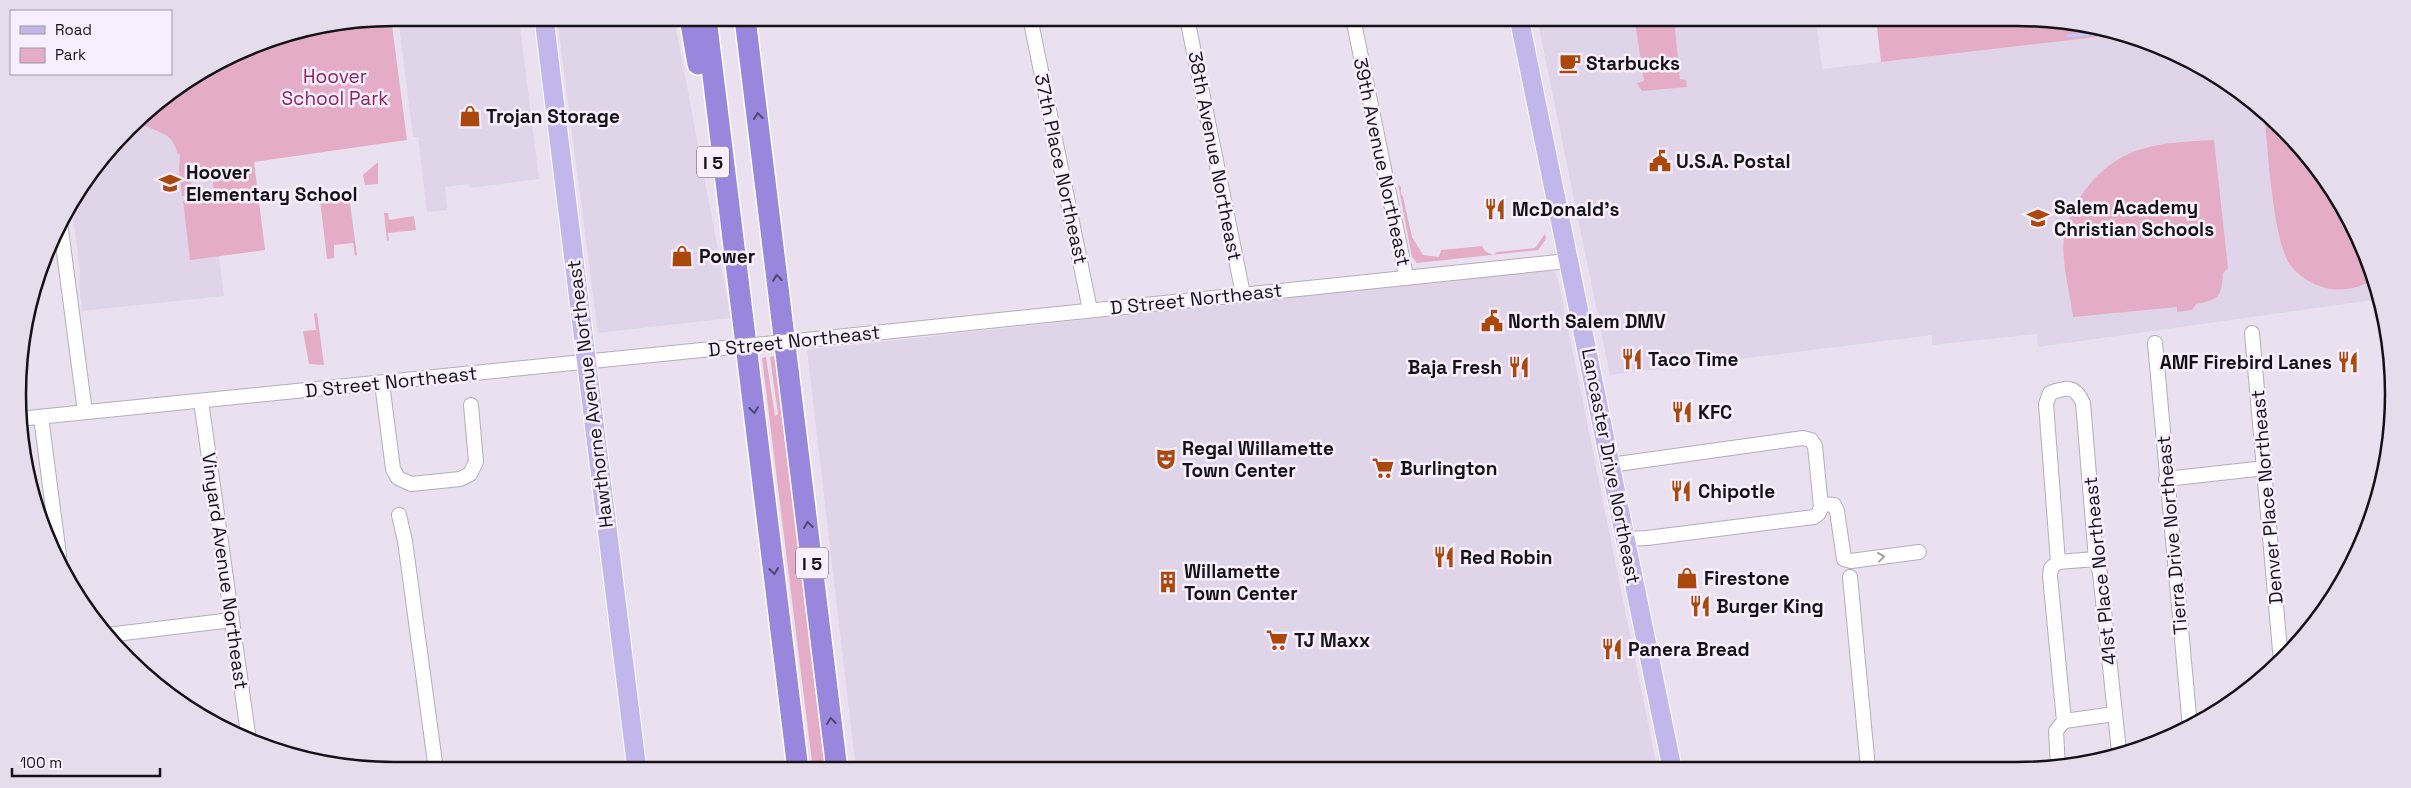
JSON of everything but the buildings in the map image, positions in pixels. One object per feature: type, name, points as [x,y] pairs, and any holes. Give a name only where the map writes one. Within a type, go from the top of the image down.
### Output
[{"type":"highway","name":"I 5","points":[[691,26],[720,208],[742,306]]},
{"type":"highway","name":"I 5","points":[[707,26],[797,762]]},
{"type":"highway","name":"I 5","points":[[747,26],[836,762]]},
{"type":"highway","points":[[754,86],[756,26]]},
{"type":"main road","name":"Hawthorne Avenue Northeast","points":[[545,26],[635,762]]},
{"type":"main road","name":"Lancaster Drive Northeast","points":[[1521,26],[1671,762]]},
{"type":"street","name":"38th Avenue Northeast","points":[[1189,26],[1243,294]]},
{"type":"street","name":"39th Avenue Northeast","points":[[1355,26],[1406,276]]},
{"type":"street","name":"37th Place Northeast","points":[[1032,27],[1090,310]]},
{"type":"street","points":[[62,236],[86,412]]},
{"type":"street","name":"D Street Northeast","points":[[27,418],[826,338],[1406,276],[1568,261]]},
{"type":"street","name":"Denver Place Northeast","points":[[2252,333],[2280,651]]},
{"type":"street","name":"Tierra Drive Northeast","points":[[2155,343],[2189,719]]},
{"type":"street","points":[[382,383],[394,469],[398,478],[406,483],[460,479],[470,474],[476,462],[471,406]]},
{"type":"street","name":"41st Place Northeast","points":[[2058,562],[2046,404],[2050,393],[2073,389],[2078,392],[2083,403],[2096,559],[2100,573],[2119,747]]},
{"type":"street","name":"Vinyard Avenue Northeast","points":[[201,401],[248,732]]},
{"type":"street","points":[[41,417],[57,542]]},
{"type":"street","points":[[1610,465],[1803,438],[1811,440],[1815,446],[1820,509]]},
{"type":"street","points":[[2166,479],[2264,468]]},
{"type":"street","points":[[1625,539],[1648,538],[1814,517],[1820,509],[1834,505],[1837,511],[1844,559],[1852,561],[1919,552]]},
{"type":"street","points":[[398,515],[405,542],[435,762]]},
{"type":"street","points":[[2064,721],[2050,576],[2051,568],[2058,562],[2096,559]]},
{"type":"street","points":[[1850,577],[1867,762]]},
{"type":"street","points":[[116,634],[232,620]]},
{"type":"street","points":[[2058,760],[2056,731],[2064,721],[2115,714]]},
{"type":"shaded area","name":"Trojan Storage","points":[[399,26],[520,26],[539,179],[470,188],[469,184],[445,187],[447,210],[427,212],[418,137],[413,137]]},
{"type":"shaded area","points":[[558,26],[676,26],[731,318],[598,333]]},
{"type":"shaded area","name":"Salem Academy Christian Schools","points":[[1539,26],[1817,26],[1822,69],[2102,36],[2135,46],[2180,64],[2221,88],[2241,102],[2277,134],[2309,170],[2335,210],[2357,253],[2372,300],[2038,347],[2037,334],[1932,345],[1932,335],[1610,375]]},
{"type":"shaded area","name":"Hoover Elementary School","points":[[240,60],[265,250],[219,256],[224,296],[82,311],[79,284],[80,271],[73,216],[102,170],[134,134],[170,102],[190,88]]},
{"type":"shaded area","name":"Willamette Town Center","points":[[1546,269],[1555,273],[1558,279],[1656,762],[855,762],[807,350]]},
{"type":"green space","name":"Hoover School Park","points":[[392,26],[407,140],[254,162],[265,250],[190,260],[183,201],[214,196],[212,172],[190,175],[192,195],[182,196],[179,169],[180,155],[177,153],[172,140],[162,133],[144,125],[170,102],[231,64],[276,46],[322,33],[346,29]]},
{"type":"green space","points":[[1636,26],[1675,26],[1680,79],[1686,80],[1687,87],[1642,91],[1637,83],[1644,81]]},
{"type":"green space","points":[[1877,26],[2017,26],[2065,29],[2097,35],[2097,37],[1881,62]]},
{"type":"green space","points":[[2265,123],[2309,170],[2323,190],[2347,231],[2367,283],[2351,288],[2332,289],[2302,277],[2291,266],[2279,236],[2269,169]]},
{"type":"green space","points":[[2214,140],[2228,268],[2223,273],[2222,287],[2218,296],[2210,301],[2196,304],[2192,310],[2177,312],[2177,307],[2073,317],[2065,267],[2064,237],[2067,223],[2073,210],[2089,185],[2102,171],[2130,153],[2161,144]]},
{"type":"green space","points":[[378,162],[378,184],[365,185],[363,175]]},
{"type":"green space","points":[[1398,184],[1401,187],[1401,194],[1412,237],[1423,255],[1439,257],[1441,250],[1482,246],[1485,251],[1493,255],[1417,263],[1412,257]]},
{"type":"green space","points":[[349,196],[357,255],[355,256],[353,243],[334,245],[334,258],[327,259],[320,200]]},
{"type":"green space","points":[[384,213],[388,213],[389,220],[414,216],[416,230],[388,233],[389,240],[387,241]]},
{"type":"green space","points":[[1545,234],[1546,239],[1538,250],[1493,255],[1497,252],[1535,248]]},
{"type":"green space","points":[[317,313],[324,365],[309,364],[303,331],[316,330],[314,314]]},
{"type":"green space","points":[[775,356],[824,762],[812,762],[762,358],[766,357],[775,416],[778,414],[770,357]]},
{"type":"waterway","points":[[2068,36],[2092,34]]},
{"type":"place","name":"Starbucks","points":[[1570,63]]},
{"type":"place","name":"Trojan Storage","points":[[470,116]]},
{"type":"place","name":"U.S.A. Postal","points":[[1660,161]]},
{"type":"place","name":"Hoover Elementary School","points":[[170,183]]},
{"type":"place","name":"McDonald's","points":[[1495,209]]},
{"type":"place","name":"Salem Academy Christian Schools","points":[[2038,218]]},
{"type":"place","name":"Power","points":[[682,256]]},
{"type":"place","name":"North Salem DMV","points":[[1492,321]]},
{"type":"place","name":"Taco Time","points":[[1632,359]]},
{"type":"place","name":"AMF Firebird Lanes","points":[[2348,362]]},
{"type":"place","name":"Baja Fresh","points":[[1519,367]]},
{"type":"place","name":"KFC","points":[[1682,412]]},
{"type":"place","name":"Regal Willamette Town Center","points":[[1166,459]]},
{"type":"place","name":"Burlington","points":[[1383,468]]},
{"type":"place","name":"Chipotle","points":[[1681,491]]},
{"type":"place","name":"Red Robin","points":[[1444,557]]},
{"type":"place","name":"Firestone","points":[[1687,578]]},
{"type":"place","name":"Willamette Town Center","points":[[1168,582]]},
{"type":"place","name":"Burger King","points":[[1700,606]]},
{"type":"place","name":"TJ Maxx","points":[[1277,640]]},
{"type":"place","name":"Panera Bread","points":[[1612,649]]}]
